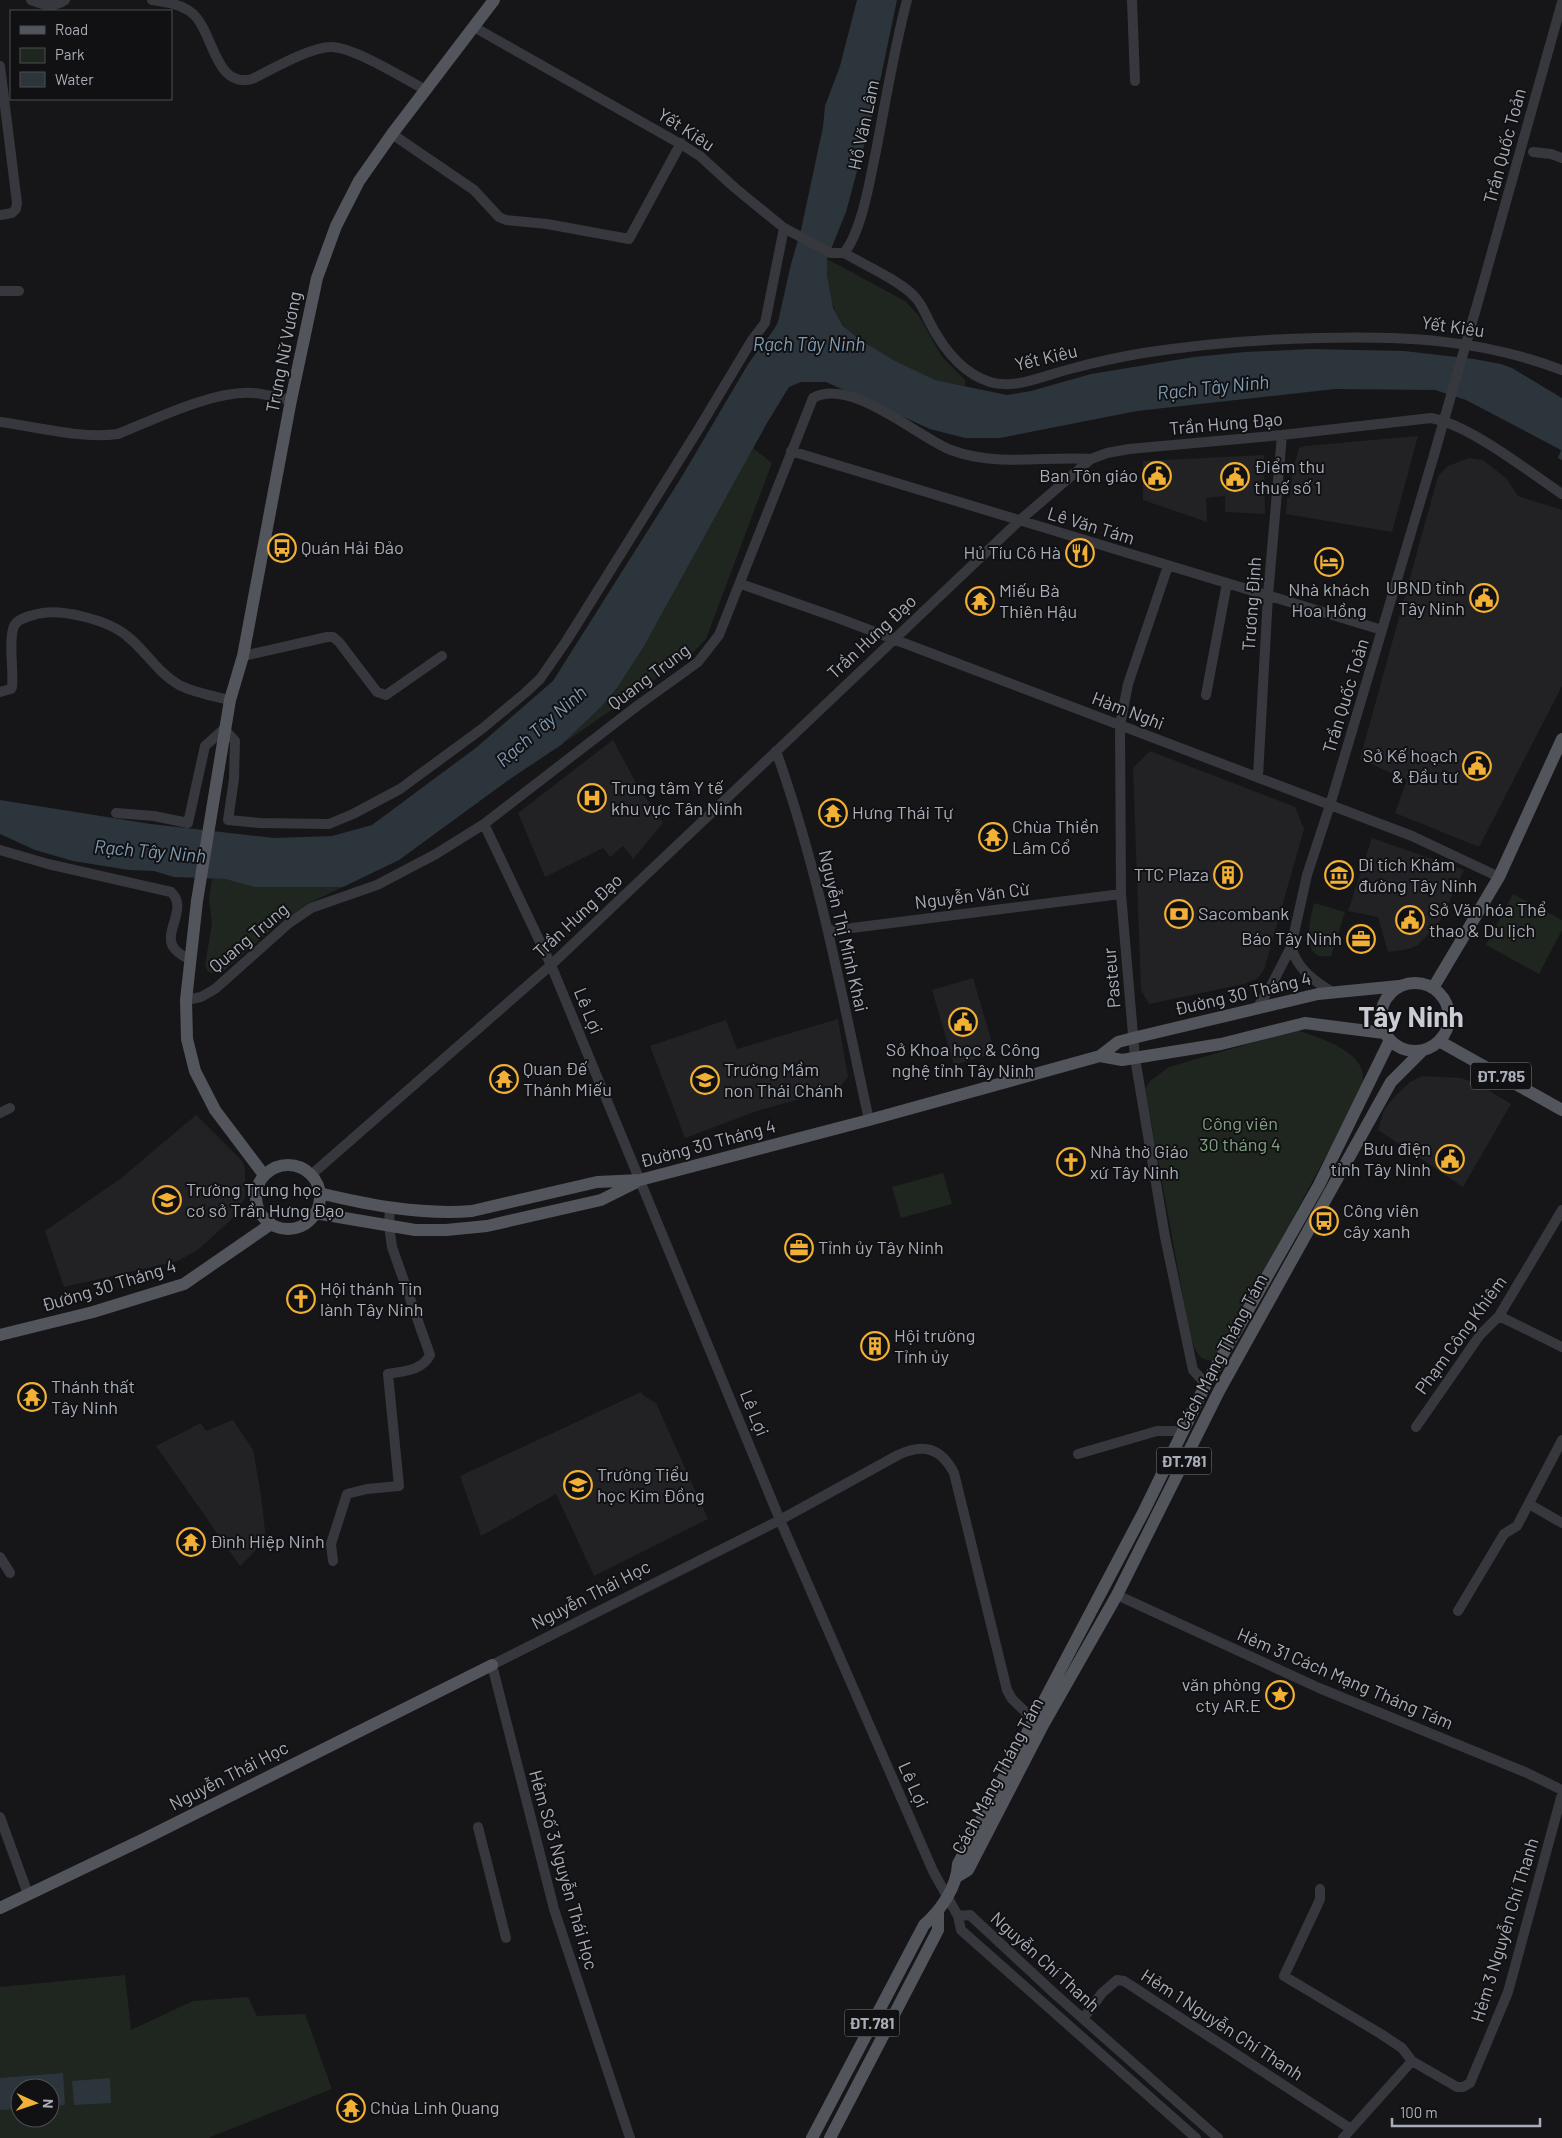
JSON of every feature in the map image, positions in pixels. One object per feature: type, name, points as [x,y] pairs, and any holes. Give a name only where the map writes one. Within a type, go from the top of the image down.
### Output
[{"type":"main road","name":"Trưng Nữ Vương","points":[[190,960],[197,900],[224,729],[243,656],[316,278],[336,226],[359,181],[392,134],[494,0]]},
{"type":"main road","points":[[1433,988],[1499,877],[1562,738]]},
{"type":"main road","points":[[190,960],[186,1000],[187,1039],[194,1071],[214,1110],[264,1175]]},
{"type":"main road","points":[[1417,983],[1433,988],[1441,995],[1449,1013],[1446,1032],[1440,1041],[1422,1051],[1403,1049],[1387,1036],[1381,1016],[1382,1006],[1386,998],[1399,986],[1417,983]]},
{"type":"main road","name":"Đường 30 Tháng 4","points":[[319,1193],[426,1212],[472,1211],[597,1182],[640,1180],[869,1120],[1100,1056],[1118,1042],[1133,1038],[1318,994],[1399,986]]},
{"type":"main road","name":"Đường 30 Tháng 4","points":[[1100,1056],[1117,1060],[1222,1044],[1305,1023],[1387,1036]]},
{"type":"main road","name":"Cách Mạng Tháng Tám","points":[[938,1913],[958,1876],[968,1870],[1038,1723],[1206,1384],[1319,1185],[1387,1036]]},
{"type":"main road","name":"ĐT.785","points":[[1440,1041],[1562,1110]]},
{"type":"main road","name":"Cách Mạng Tháng Tám","points":[[1038,1723],[1117,1595],[1219,1391],[1391,1082],[1422,1051]]},
{"type":"main road","points":[[282,1165],[293,1165],[303,1168],[311,1175],[316,1182],[320,1199],[315,1213],[306,1223],[298,1227],[280,1228],[271,1224],[259,1210],[256,1201],[259,1183],[264,1175],[282,1165]]},
{"type":"main road","points":[[315,1213],[415,1230],[446,1230],[487,1226],[601,1200],[640,1180]]},
{"type":"main road","name":"Đường 30 Tháng 4","points":[[0,1335],[92,1312],[184,1284],[271,1224]]},
{"type":"main road","points":[[1206,1384],[1219,1391]]},
{"type":"main road","points":[[1183,1430],[1196,1436]]},
{"type":"main road","points":[[1127,1545],[1139,1551]]},
{"type":"main road","name":"Nguyễn Thái Học","points":[[0,1908],[144,1839],[492,1665]]},
{"type":"main road","name":"ĐT.781","points":[[812,2138],[924,1925],[938,1913]]},
{"type":"main road","name":"ĐT.781","points":[[830,2138],[938,1930],[938,1913]]},
{"type":"street","points":[[31,0],[53,6],[66,0]]},
{"type":"street","points":[[152,0],[184,8],[193,14],[199,21],[222,66],[234,80],[244,81],[252,79],[312,51],[330,47],[344,50],[367,60],[426,90]]},
{"type":"street","name":"Hồ Văn Lâm","points":[[844,253],[853,237],[863,208],[898,34],[907,0]]},
{"type":"street","points":[[1132,0],[1136,81]]},
{"type":"street","name":"Trần Quốc Toản","points":[[1257,1008],[1271,986],[1291,947],[1306,875],[1330,805],[1434,455],[1562,2]]},
{"type":"street","name":"Yết Kiêu","points":[[474,27],[681,143],[700,156],[734,188],[784,228],[831,253],[844,253],[900,285],[914,295],[924,308],[947,351],[965,368],[990,382],[1003,384],[1022,382],[1142,353],[1214,344],[1280,339],[1416,338],[1451,341],[1504,352],[1562,370]]},
{"type":"street","points":[[0,66],[17,203],[16,209],[12,213],[0,215]]},
{"type":"street","points":[[392,134],[474,190],[499,217],[506,220],[547,224],[629,238],[681,143]]},
{"type":"street","points":[[1533,152],[1551,154],[1562,158]]},
{"type":"street","points":[[116,813],[154,816],[188,823],[204,746],[224,729],[235,741],[234,779],[228,820],[260,824],[329,824],[372,805],[400,789],[483,728],[525,693],[540,679],[567,640],[752,340],[765,323],[784,228]]},
{"type":"street","points":[[0,291],[19,291]]},
{"type":"street","points":[[0,422],[92,435],[109,435],[118,434],[188,406],[232,394],[253,393],[291,400]]},
{"type":"street","name":"Quang Trung","points":[[186,1000],[201,997],[214,989],[289,923],[311,908],[377,885],[436,854],[484,824],[637,706],[698,662],[719,635],[741,584],[813,398],[828,393],[842,394],[875,408],[951,450],[986,458],[1012,460],[1062,457],[1091,459]]},
{"type":"street","name":"Trần Hưng Đạo","points":[[311,1175],[551,965],[1019,521],[1091,459],[1129,449],[1355,428],[1422,417],[1442,420],[1475,436],[1562,494]]},
{"type":"street","name":"Trương Định","points":[[1258,776],[1268,595],[1282,435]]},
{"type":"street","name":"Lê Văn Tám","points":[[791,451],[1382,630]]},
{"type":"street","name":"Pasteur","points":[[1168,566],[1128,684],[1120,725],[1121,894],[1135,1058],[1165,1237],[1193,1370],[1206,1384]]},
{"type":"street","points":[[1206,696],[1227,583]]},
{"type":"street","name":"Hàm Nghi","points":[[741,584],[894,639],[1258,776],[1412,836],[1499,877]]},
{"type":"street","points":[[0,692],[11,689],[15,625],[23,618],[40,613],[65,612],[96,621],[127,635],[162,673],[180,685],[200,694],[230,700]]},
{"type":"street","points":[[243,656],[333,637],[339,642],[377,692],[386,695],[442,656]]},
{"type":"street","name":"Nguyễn Thị Minh Khai","points":[[776,751],[795,803],[828,931],[869,1120]]},
{"type":"street","name":"Lê Lợi","points":[[484,824],[551,965],[780,1520],[933,1871],[958,1916]]},
{"type":"street","points":[[0,850],[48,864],[171,892],[178,900],[178,907],[171,941],[174,948],[190,960]]},
{"type":"street","name":"Nguyễn Văn Cừ","points":[[828,931],[1121,894]]},
{"type":"street","points":[[1291,947],[1295,959],[1306,974],[1334,993]]},
{"type":"street","points":[[0,1113],[10,1108]]},
{"type":"street","points":[[332,1561],[331,1544],[347,1494],[368,1489],[399,1486],[388,1374],[420,1367],[426,1363],[430,1355],[392,1247],[389,1226],[390,1207]]},
{"type":"street","name":"Phạm Công Khiêm","points":[[1416,1427],[1480,1335],[1499,1316],[1562,1210]]},
{"type":"street","points":[[1499,1316],[1562,1348]]},
{"type":"street","points":[[1078,1454],[1157,1431],[1183,1430]]},
{"type":"street","points":[[1458,1611],[1504,1534],[1517,1526],[1562,1440]]},
{"type":"street","name":"Nguyễn Thái Học","points":[[492,1665],[780,1520],[904,1452],[927,1449],[937,1452],[947,1460],[954,1473],[1007,1690],[1012,1699],[1038,1723]]},
{"type":"street","points":[[1529,1504],[1562,1523]]},
{"type":"street","points":[[0,1557],[10,1573]]},
{"type":"street","name":"Hẻm 31 Cách Mạng Tháng Tám","points":[[1117,1595],[1319,1688],[1525,1772],[1562,1790]]},
{"type":"street","name":"Hẻm Số 3 Nguyễn Thái Học","points":[[492,1665],[554,1909],[630,2138]]},
{"type":"street","name":"Hẻm 3 Nguyễn Chí Thanh","points":[[1412,2061],[1457,2087],[1463,2087],[1470,2083],[1508,1992],[1562,1794]]},
{"type":"street","points":[[0,1817],[28,1894]]},
{"type":"street","points":[[478,1827],[506,1938]]},
{"type":"street","points":[[1320,1889],[1320,1899],[1284,1976],[1381,2034],[1402,2048],[1412,2061],[1343,2138]]},
{"type":"street","name":"Nguyễn Chí Thanh","points":[[1196,2138],[961,1930],[958,1916],[970,1915],[1055,1994],[1218,2138]]},
{"type":"street","name":"Hẻm 1 Nguyễn Chí Thanh","points":[[1083,2018],[1102,1993],[1116,1980],[1124,1981],[1351,2129]]},
{"type":"street","points":[[1045,2006],[1055,1994]]},
{"type":"street","points":[[1179,2123],[1188,2112]]},
{"type":"shaded area","points":[[1418,436],[1392,532],[1286,514],[1287,498],[1290,497],[1292,474],[1299,448]]},
{"type":"shaded area","points":[[1264,455],[1265,514],[1225,512],[1225,496],[1206,498],[1207,522],[1143,500],[1143,461]]},
{"type":"shaded area","name":"UBND tỉnh Tây Ninh","points":[[1469,458],[1483,460],[1506,478],[1518,496],[1562,510],[1562,686],[1479,847],[1395,813],[1407,780],[1360,759],[1438,476],[1448,466]]},
{"type":"shaded area","name":"Trung tâm Y tế khu vực Tân Ninh","points":[[613,740],[636,783],[663,823],[633,859],[623,846],[610,857],[603,848],[545,877],[518,813]]},
{"type":"shaded area","name":"TTC Plaza","points":[[1150,751],[1295,807],[1304,829],[1264,970],[1257,979],[1244,984],[1149,1004],[1141,990],[1133,768]]},
{"type":"shaded area","points":[[1372,838],[1464,870],[1439,923],[1418,945],[1409,949],[1388,952],[1378,917],[1348,911]]},
{"type":"shaded area","name":"Sở Khoa học & Công nghệ tỉnh Tây Ninh","points":[[973,978],[995,1053],[954,1065],[932,990]]},
{"type":"shaded area","points":[[838,1019],[848,1077],[839,1088],[757,1111],[685,1138],[650,1046],[726,1020],[737,1049]]},
{"type":"shaded area","name":"Bưu điện tỉnh Tây Ninh","points":[[1422,1076],[1461,1078],[1478,1084],[1511,1104],[1463,1187],[1378,1130],[1384,1110],[1393,1098],[1410,1082]]},
{"type":"shaded area","name":"Trường Trung học cơ sở Trần Hưng Đạo","points":[[196,1115],[242,1161],[245,1168],[245,1197],[235,1216],[199,1249],[178,1261],[64,1287],[45,1231],[120,1179]]},
{"type":"shaded area","name":"Trường Tiểu học Kim Đồng","points":[[641,1392],[656,1403],[708,1519],[594,1576],[556,1494],[481,1536],[460,1476]]},
{"type":"shaded area","points":[[233,1420],[253,1450],[266,1540],[240,1566],[156,1446],[201,1423],[206,1431]]},
{"type":"green space","points":[[827,259],[905,301],[919,316],[942,357],[965,380],[965,386],[935,380],[913,371],[885,357],[850,333],[834,310],[828,285]]},
{"type":"green space","points":[[753,448],[772,463],[706,639],[692,654],[561,745],[601,707],[617,688],[643,648]]},
{"type":"green space","points":[[212,879],[225,879],[254,887],[343,887],[307,904],[279,923],[220,974],[208,972],[205,965],[212,924],[209,899]]},
{"type":"green space","points":[[1513,894],[1562,920],[1562,930],[1539,974],[1486,945]]},
{"type":"green space","points":[[1314,903],[1345,912],[1331,956],[1319,956],[1311,947],[1309,932]]},
{"type":"green space","name":"Công viên 30 tháng 4","points":[[1296,1030],[1328,1041],[1349,1054],[1357,1061],[1362,1070],[1362,1085],[1358,1096],[1226,1343],[1212,1360],[1207,1360],[1197,1352],[1190,1335],[1145,1089],[1150,1081],[1169,1067]]},
{"type":"green space","points":[[943,1173],[952,1204],[901,1218],[892,1187]]},
{"type":"green space","points":[[125,1975],[131,2030],[193,2001],[248,1997],[257,2016],[305,2014],[332,2089],[208,2138],[0,2138],[0,1987]]},
{"type":"water","name":"Rạch Tây Ninh","points":[[857,0],[897,0],[875,105],[846,212],[827,259],[827,275],[833,308],[843,326],[860,340],[895,361],[935,380],[1007,395],[1031,391],[1091,374],[1194,357],[1245,352],[1312,349],[1404,351],[1474,359],[1512,368],[1562,398],[1562,460],[1558,458],[1561,450],[1466,400],[1435,390],[1335,389],[1137,411],[1000,438],[965,438],[930,429],[826,382],[801,382],[789,387],[767,423],[643,648],[617,688],[601,707],[561,745],[510,779],[399,860],[343,887],[254,887],[225,879],[174,877],[154,871],[129,870],[73,861],[35,850],[0,834],[0,800],[151,824],[274,838],[332,836],[372,825],[477,747],[553,681],[681,478],[747,366],[778,322],[801,230],[823,127],[825,106],[840,66]]},
{"type":"water","points":[[63,2073],[65,2105],[60,2105],[60,2078],[10,2078],[10,2110],[0,2110],[0,2078]]},
{"type":"water","points":[[110,2078],[111,2103],[74,2105],[72,2081]]},
{"type":"place","name":"Ban Tôn giáo","points":[[1157,476]]},
{"type":"place","name":"Điểm thu thuế số 1","points":[[1235,477]]},
{"type":"place","name":"Quán Hải Đảo","points":[[282,548]]},
{"type":"place","name":"Hủ Tíu Cô Hà","points":[[1080,553]]},
{"type":"place","name":"Nhà khách Hoa Hồng","points":[[1329,562]]},
{"type":"place","name":"UBND tỉnh Tây Ninh","points":[[1484,598]]},
{"type":"place","name":"Miếu Bà Thiên Hậu","points":[[980,601]]},
{"type":"place","name":"Sở Kế hoạch & Đầu tư","points":[[1477,766]]},
{"type":"place","name":"Trung tâm Y tế khu vực Tân Ninh","points":[[592,798]]},
{"type":"place","name":"Hưng Thái Tự","points":[[833,813]]},
{"type":"place","name":"Chùa Thiền Lâm Cổ","points":[[993,837]]},
{"type":"place","name":"TTC Plaza","points":[[1228,875]]},
{"type":"place","name":"Di tích Khám đường Tây Ninh","points":[[1339,875]]},
{"type":"place","name":"Sacombank","points":[[1179,914]]},
{"type":"place","name":"Sở Văn hóa Thể thao & Du lịch","points":[[1410,920]]},
{"type":"place","name":"Báo Tây Ninh","points":[[1361,939]]},
{"type":"place","name":"Sở Khoa học & Công nghệ tỉnh Tây Ninh","points":[[963,1022]]},
{"type":"place","name":"Quan Đế Thánh Miếu","points":[[504,1079]]},
{"type":"place","name":"Trường Mầm non Thái Chánh","points":[[705,1080]]},
{"type":"place","name":"Bưu điện tỉnh Tây Ninh","points":[[1450,1159]]},
{"type":"place","name":"Nhà thờ Giáo xứ Tây Ninh","points":[[1071,1162]]},
{"type":"place","name":"Trường Trung học cơ sở Trần Hưng Đạo","points":[[167,1200]]},
{"type":"place","name":"Công viên cây xanh","points":[[1324,1221]]},
{"type":"place","name":"Tỉnh ủy Tây Ninh","points":[[799,1248]]},
{"type":"place","name":"Hội thánh Tin lành Tây Ninh","points":[[301,1299]]},
{"type":"place","name":"Hội trường Tỉnh ủy","points":[[875,1346]]},
{"type":"place","name":"Thánh thất Tây Ninh","points":[[32,1397]]},
{"type":"place","name":"Trường Tiểu học Kim Đồng","points":[[578,1485]]},
{"type":"place","name":"Đình Hiệp Ninh","points":[[191,1542]]},
{"type":"place","name":"văn phòng cty AR.E","points":[[1280,1695]]},
{"type":"place","name":"Chùa Linh Quang","points":[[351,2108]]},
{"type":"district","name":"Tây Ninh","points":[[1411,1017]]}]
